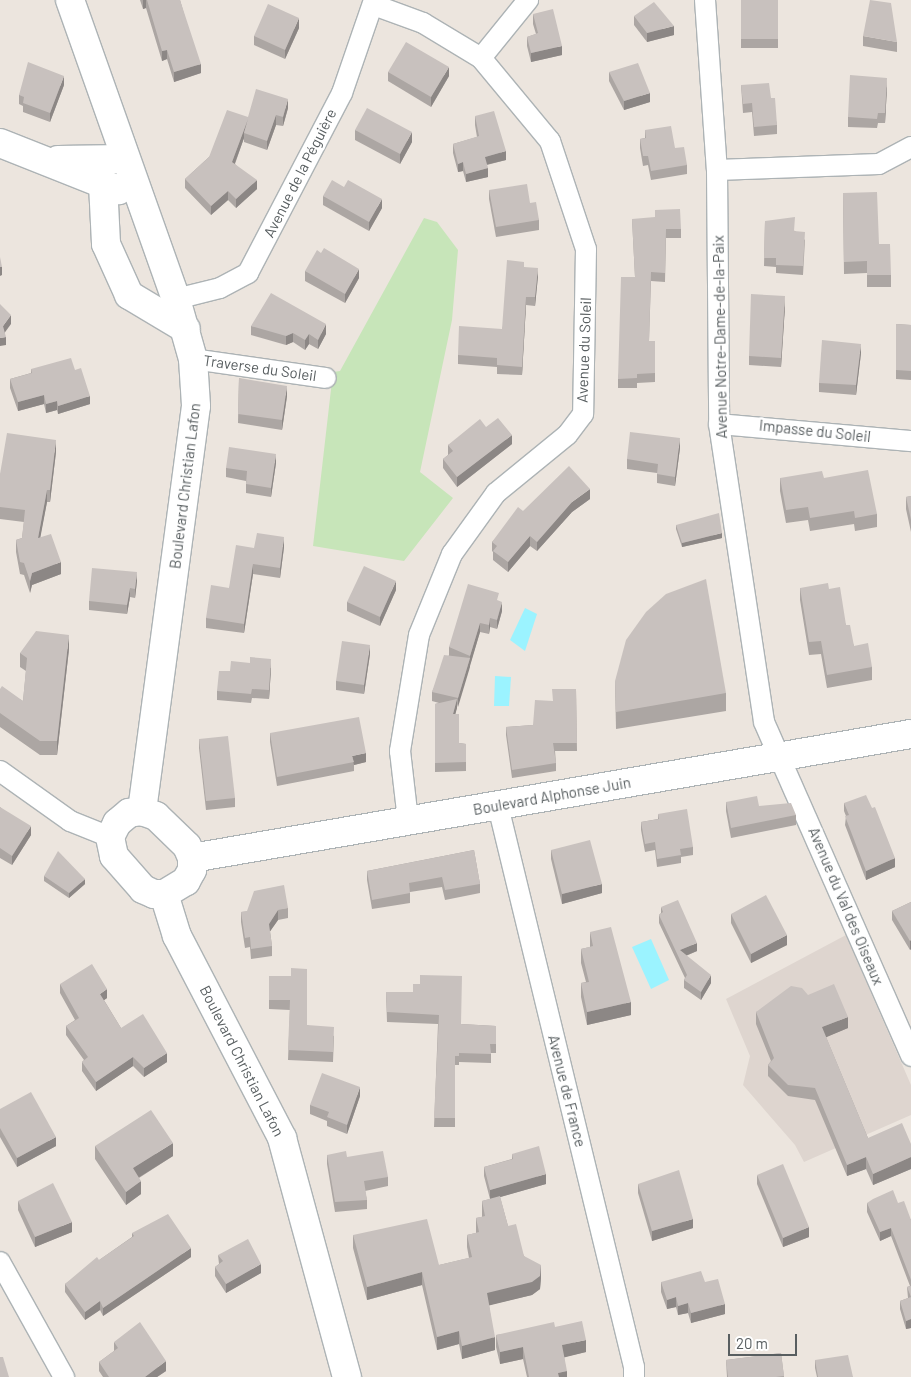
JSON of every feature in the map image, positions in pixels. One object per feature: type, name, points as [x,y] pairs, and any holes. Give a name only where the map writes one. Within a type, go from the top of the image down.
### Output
[{"type":"street","name":"Boulevard Christian Lafon","points":[[70,0],[124,159],[176,299],[193,359],[196,406],[142,811]]},
{"type":"street","points":[[480,58],[528,0]]},
{"type":"street","name":"Avenue Notre-Dame-de-la-Paix","points":[[705,0],[717,170],[719,424],[764,722],[780,757]]},
{"type":"street","name":"Avenue du Soleil","points":[[374,3],[422,23],[480,58],[550,141],[586,249],[583,414],[567,435],[496,493],[452,554],[417,644],[400,751],[408,820]]},
{"type":"street","name":"Avenue de la Péguière","points":[[176,299],[220,288],[248,273],[342,93],[374,3]]},
{"type":"street","points":[[0,143],[119,190],[135,186]]},
{"type":"street","points":[[717,170],[879,164],[911,147]]},
{"type":"street","points":[[46,161],[124,159]]},
{"type":"street","points":[[103,184],[106,244],[128,295],[186,330]]},
{"type":"street","name":"Traverse du Soleil","points":[[193,359],[326,378]]},
{"type":"street","name":"Impasse du Soleil","points":[[719,424],[911,442]]},
{"type":"street","name":"Boulevard Alphonse Juin","points":[[192,858],[911,734]]},
{"type":"street","name":"Avenue du Val des Oiseaux","points":[[780,757],[904,1024],[911,1056]]},
{"type":"street","points":[[0,771],[70,821],[110,837]]},
{"type":"street","name":"Avenue de France","points":[[498,806],[634,1367],[634,1377]]},
{"type":"street","points":[[142,811],[156,816],[187,846],[192,858],[192,870],[186,881],[164,894],[154,894],[143,889],[114,856],[110,837],[117,823],[129,814],[142,811]]},
{"type":"street","name":"Boulevard Christian Lafon","points":[[164,894],[177,936],[282,1138],[347,1377]]},
{"type":"street","points":[[0,1262],[64,1377]]},
{"type":"shaded area","points":[[846,935],[911,1085],[911,1115],[804,1162],[795,1145],[743,1085],[750,1056],[726,999]]},
{"type":"green space","points":[[424,218],[437,222],[458,250],[452,320],[420,472],[453,498],[404,561],[313,546],[333,372],[340,371]]},
{"type":"water","points":[[525,608],[537,614],[525,651],[510,640]]},
{"type":"water","points":[[495,676],[511,677],[509,706],[494,706]]},
{"type":"water","points":[[651,939],[669,980],[651,989],[632,947]]},
{"type":"building","points":[[147,0],[180,0],[201,64],[174,72],[167,50],[162,51]]},
{"type":"building","points":[[741,0],[778,0],[778,39],[741,39]]},
{"type":"building","points":[[870,0],[891,3],[897,42],[863,36]]},
{"type":"building","points":[[654,2],[674,26],[647,33],[634,16]]},
{"type":"building","points":[[268,4],[299,18],[285,50],[254,36]]},
{"type":"building","points":[[553,9],[562,46],[531,53],[527,37],[538,33],[533,14]]},
{"type":"building","points":[[406,42],[449,67],[431,97],[388,72]]},
{"type":"building","points":[[28,62],[64,76],[50,113],[23,103],[24,97],[19,95]]},
{"type":"building","points":[[638,63],[650,93],[624,101],[609,72]]},
{"type":"building","points":[[850,75],[887,78],[885,113],[878,113],[877,119],[848,117]]},
{"type":"building","points":[[769,83],[771,98],[775,98],[777,125],[754,127],[752,103],[743,104],[741,85]]},
{"type":"building","points":[[256,89],[288,99],[283,117],[276,115],[267,141],[244,133],[248,119],[232,162],[257,180],[236,199],[228,191],[211,206],[185,179],[209,157],[227,110],[248,117]]},
{"type":"building","points":[[367,108],[412,132],[400,154],[355,130]]},
{"type":"building","points":[[494,111],[506,151],[485,157],[488,168],[466,174],[463,162],[458,164],[453,144],[479,136],[475,116]]},
{"type":"building","points":[[671,126],[675,148],[684,147],[687,165],[651,171],[648,156],[643,156],[640,139],[646,138],[645,130]]},
{"type":"building","points":[[332,180],[344,187],[348,180],[382,199],[369,222],[323,196]]},
{"type":"building","points":[[527,184],[530,203],[536,202],[539,220],[496,227],[489,190]]},
{"type":"building","points":[[877,192],[879,244],[890,244],[891,275],[867,275],[867,261],[844,262],[843,193]]},
{"type":"building","points":[[680,209],[681,229],[666,229],[665,273],[651,272],[649,341],[655,341],[655,373],[637,374],[637,378],[618,379],[621,277],[635,277],[632,219],[655,217],[655,210]]},
{"type":"building","points":[[795,217],[794,231],[805,232],[803,266],[776,265],[776,258],[764,258],[765,221]]},
{"type":"building","points":[[324,248],[359,269],[345,294],[305,271],[317,250],[321,253]]},
{"type":"building","points":[[507,260],[524,262],[524,267],[538,268],[535,297],[526,297],[522,367],[497,365],[497,358],[458,355],[459,326],[502,329]]},
{"type":"building","points":[[271,293],[326,324],[318,340],[309,334],[305,340],[293,333],[286,336],[251,326]]},
{"type":"building","points":[[751,294],[785,296],[781,358],[749,356]]},
{"type":"building","points":[[0,304],[11,315],[3,326],[6,337],[0,338]]},
{"type":"building","points":[[896,324],[911,325],[911,371],[896,370]]},
{"type":"building","points":[[822,340],[861,344],[856,385],[819,383]]},
{"type":"building","points":[[71,358],[75,370],[81,368],[90,396],[58,406],[57,401],[46,404],[44,395],[18,402],[10,379],[32,373],[31,369]]},
{"type":"building","points":[[239,378],[287,386],[282,420],[238,414]]},
{"type":"building","points":[[498,418],[512,435],[457,477],[443,459],[453,451],[448,445],[480,419],[486,427]]},
{"type":"building","points":[[630,432],[680,438],[675,477],[657,474],[658,464],[627,459]]},
{"type":"building","points":[[7,433],[56,440],[50,490],[47,490],[38,538],[51,534],[61,562],[32,573],[30,581],[24,563],[20,562],[16,540],[22,538],[25,510],[0,507],[0,474]]},
{"type":"building","points":[[229,447],[276,454],[271,488],[246,484],[247,471],[226,468]]},
{"type":"building","points":[[569,466],[590,489],[572,502],[537,542],[530,536],[508,562],[493,551],[497,546],[492,542],[518,507],[523,511]]},
{"type":"building","points":[[868,470],[877,514],[855,518],[854,511],[810,518],[808,507],[786,510],[780,478],[822,471],[824,478]]},
{"type":"building","points":[[911,496],[911,520],[906,497]]},
{"type":"building","points":[[719,513],[722,533],[682,543],[676,525]]},
{"type":"building","points":[[257,533],[284,537],[280,568],[253,564],[244,624],[206,618],[211,585],[229,588],[236,545],[254,548]]},
{"type":"building","points":[[364,566],[396,581],[380,617],[347,602]]},
{"type":"building","points":[[92,568],[137,572],[135,589],[130,588],[127,605],[89,601]]},
{"type":"building","points":[[706,579],[726,693],[616,712],[615,681],[626,640],[646,612],[666,594]]},
{"type":"building","points":[[828,583],[829,589],[840,587],[846,625],[850,625],[854,646],[868,643],[872,667],[827,675],[821,641],[809,642],[800,588]]},
{"type":"building","points":[[468,584],[499,593],[497,600],[502,602],[497,620],[490,618],[489,625],[480,623],[470,656],[449,647]]},
{"type":"building","points":[[36,631],[69,635],[57,741],[40,741],[0,713],[0,689],[2,686],[23,701],[27,658],[20,653]]},
{"type":"building","points":[[342,641],[370,645],[364,685],[336,681]]},
{"type":"building","points":[[444,655],[470,658],[458,698],[432,692]]},
{"type":"building","points":[[250,657],[271,659],[269,690],[252,689],[251,694],[217,691],[219,671],[230,671],[231,661],[250,663]]},
{"type":"building","points":[[552,689],[576,689],[577,743],[553,743],[556,763],[512,770],[506,727],[533,725],[535,700],[553,701]]},
{"type":"building","points":[[457,699],[453,714],[459,714],[459,743],[466,744],[466,762],[435,763],[435,704]]},
{"type":"building","points":[[359,717],[366,753],[352,756],[354,762],[277,777],[270,733]]},
{"type":"building","points":[[228,736],[235,798],[206,801],[199,739]]},
{"type":"building","points":[[866,795],[872,808],[875,807],[895,858],[866,871],[845,816],[849,815],[844,803]]},
{"type":"building","points":[[757,796],[759,806],[791,803],[796,815],[731,828],[726,802]]},
{"type":"building","points":[[0,807],[31,826],[12,856],[0,848]]},
{"type":"building","points":[[687,809],[693,847],[680,849],[681,855],[657,859],[655,842],[645,844],[641,822],[659,819],[658,814]]},
{"type":"building","points":[[590,840],[602,884],[562,894],[551,850]]},
{"type":"building","points":[[474,850],[480,884],[445,890],[442,877],[409,883],[410,893],[372,900],[367,871]]},
{"type":"building","points":[[58,851],[85,879],[69,893],[44,876]]},
{"type":"building","points":[[284,885],[288,908],[278,910],[269,924],[272,946],[251,949],[250,937],[245,938],[241,912],[247,911],[254,891]]},
{"type":"building","points":[[766,895],[787,935],[751,954],[731,914]]},
{"type":"building","points":[[678,900],[697,943],[680,950],[711,975],[701,992],[684,980],[687,975],[659,915],[663,912],[661,907]]},
{"type":"building","points":[[911,902],[911,940],[910,941],[892,911]]},
{"type":"building","points":[[611,927],[631,1002],[587,1012],[581,983],[589,982],[581,949],[593,946],[590,932]]},
{"type":"building","points":[[92,964],[107,989],[100,994],[121,1028],[143,1014],[167,1053],[144,1068],[133,1057],[96,1082],[82,1062],[88,1057],[66,1026],[79,1018],[60,984]]},
{"type":"building","points":[[291,968],[307,969],[307,1025],[334,1027],[333,1052],[288,1050],[290,1000],[269,1000],[269,976],[291,976]]},
{"type":"building","points":[[420,975],[462,976],[461,1024],[496,1026],[496,1044],[490,1044],[491,1054],[459,1053],[459,1056],[455,1056],[455,1118],[434,1118],[439,1015],[387,1012],[386,992],[413,992],[413,984],[420,984]]},
{"type":"building","points":[[834,984],[848,1017],[822,1027],[868,1138],[902,1123],[911,1144],[911,1157],[873,1174],[866,1157],[847,1165],[815,1088],[788,1085],[768,1065],[774,1058],[756,1012],[791,986],[802,988],[808,995]]},
{"type":"building","points":[[322,1073],[360,1087],[347,1125],[327,1117],[329,1112],[310,1105]]},
{"type":"building","points":[[31,1092],[56,1137],[17,1158],[0,1128],[0,1109]]},
{"type":"building","points":[[151,1110],[173,1143],[133,1168],[141,1181],[126,1192],[95,1146]]},
{"type":"building","points":[[539,1146],[546,1174],[490,1190],[484,1167],[513,1159],[512,1154]]},
{"type":"building","points":[[346,1151],[347,1157],[383,1151],[388,1177],[364,1181],[367,1200],[335,1202],[327,1155]]},
{"type":"building","points":[[783,1164],[809,1227],[783,1238],[757,1175]]},
{"type":"building","points":[[679,1170],[693,1219],[652,1231],[638,1184]]},
{"type":"building","points":[[53,1183],[72,1222],[35,1237],[18,1201]]},
{"type":"building","points":[[893,1190],[898,1203],[904,1201],[911,1220],[911,1280],[891,1228],[880,1232],[867,1203]]},
{"type":"building","points":[[500,1196],[508,1226],[516,1224],[524,1256],[541,1265],[540,1276],[532,1282],[487,1293],[495,1337],[462,1346],[459,1331],[437,1337],[422,1272],[367,1287],[353,1235],[427,1219],[439,1265],[472,1257],[467,1235],[479,1232],[476,1218],[485,1216],[482,1201]]},
{"type":"building","points":[[168,1214],[191,1248],[103,1308],[100,1301],[85,1312],[65,1284],[97,1257],[99,1260],[134,1236],[132,1233]]},
{"type":"building","points":[[248,1239],[261,1264],[226,1284],[215,1267],[223,1261],[218,1255]]},
{"type":"building","points":[[701,1271],[705,1282],[718,1279],[725,1304],[691,1313],[688,1303],[678,1306],[676,1297],[667,1300],[661,1282]]},
{"type":"building","points":[[911,1286],[911,1297],[907,1287]]},
{"type":"building","points":[[911,1297],[911,1319],[906,1321],[900,1301]]},
{"type":"building","points":[[582,1321],[586,1340],[562,1345],[567,1371],[558,1373],[559,1377],[529,1377],[523,1347],[500,1352],[496,1335],[554,1322],[555,1327]]},
{"type":"building","points":[[140,1322],[166,1361],[145,1377],[109,1377],[99,1362],[118,1348],[114,1342]]},
{"type":"building","points":[[781,1353],[784,1376],[728,1377],[726,1360]]},
{"type":"building","points":[[848,1355],[853,1377],[818,1377],[815,1360]]},
{"type":"building","points":[[0,1357],[3,1357],[9,1377],[0,1377]]}]
